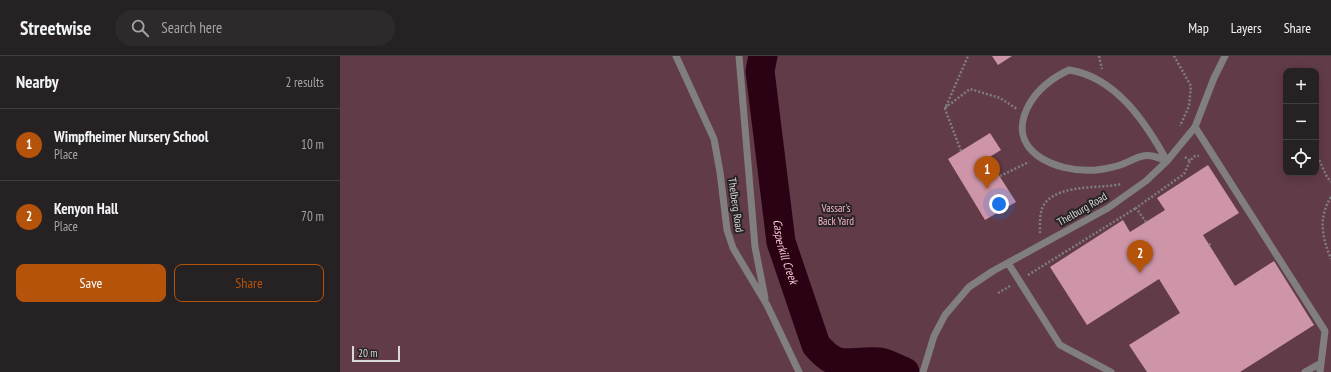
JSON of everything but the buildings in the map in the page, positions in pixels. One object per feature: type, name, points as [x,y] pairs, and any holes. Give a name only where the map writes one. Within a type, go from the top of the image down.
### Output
[{"type":"lane","name":"Thelberg Road","points":[[676,56],[714,139],[720,172],[727,230],[733,248],[767,304],[799,372]]},
{"type":"lane","points":[[739,56],[755,247],[767,304]]},
{"type":"lane","name":"Thelburg Road","points":[[923,372],[934,336],[945,315],[957,299],[969,287],[1008,263],[1108,208],[1146,180],[1167,161],[1195,127],[1214,78],[1225,56]]},
{"type":"lane","points":[[1069,70],[1083,72],[1104,84],[1127,104],[1150,130],[1167,161],[1154,156],[1143,156],[1122,164],[1096,170],[1064,168],[1039,158],[1027,147],[1022,132],[1024,114],[1035,95],[1057,75],[1069,70]]},
{"type":"lane","points":[[1195,127],[1325,331],[1320,372]]},
{"type":"lane","points":[[1008,263],[1060,345],[1111,372]]},
{"type":"lane","points":[[1304,372],[1321,363]]},
{"type":"path","points":[[961,151],[945,109],[969,56]]},
{"type":"path","points":[[945,109],[970,88],[1000,98],[1024,114]]},
{"type":"path","points":[[1000,176],[1039,158]]},
{"type":"path","points":[[1319,160],[1331,182]]},
{"type":"path","points":[[998,293],[1136,208],[1184,174],[1190,161]]},
{"type":"path","points":[[1036,237],[1040,233],[1042,210],[1045,202],[1055,196],[1076,188],[1103,188],[1125,183]]},
{"type":"path","points":[[1331,197],[1326,205],[1322,218],[1322,234],[1331,259]]},
{"type":"path","points":[[1136,208],[1146,222]]},
{"type":"green space","name":"Vassar's Back Yard","points":[[340,56],[1331,56],[1331,372],[340,372]]},
{"type":"waterway","name":"Casperkill Creek","points":[[763,56],[760,71],[781,242],[816,345],[831,359],[838,362],[879,362],[905,372]]},
{"type":"place","name":"Wimpfheimer Nursery School","points":[[987,189]]},
{"type":"place","name":"Kenyon Hall","points":[[1140,273]]}]
